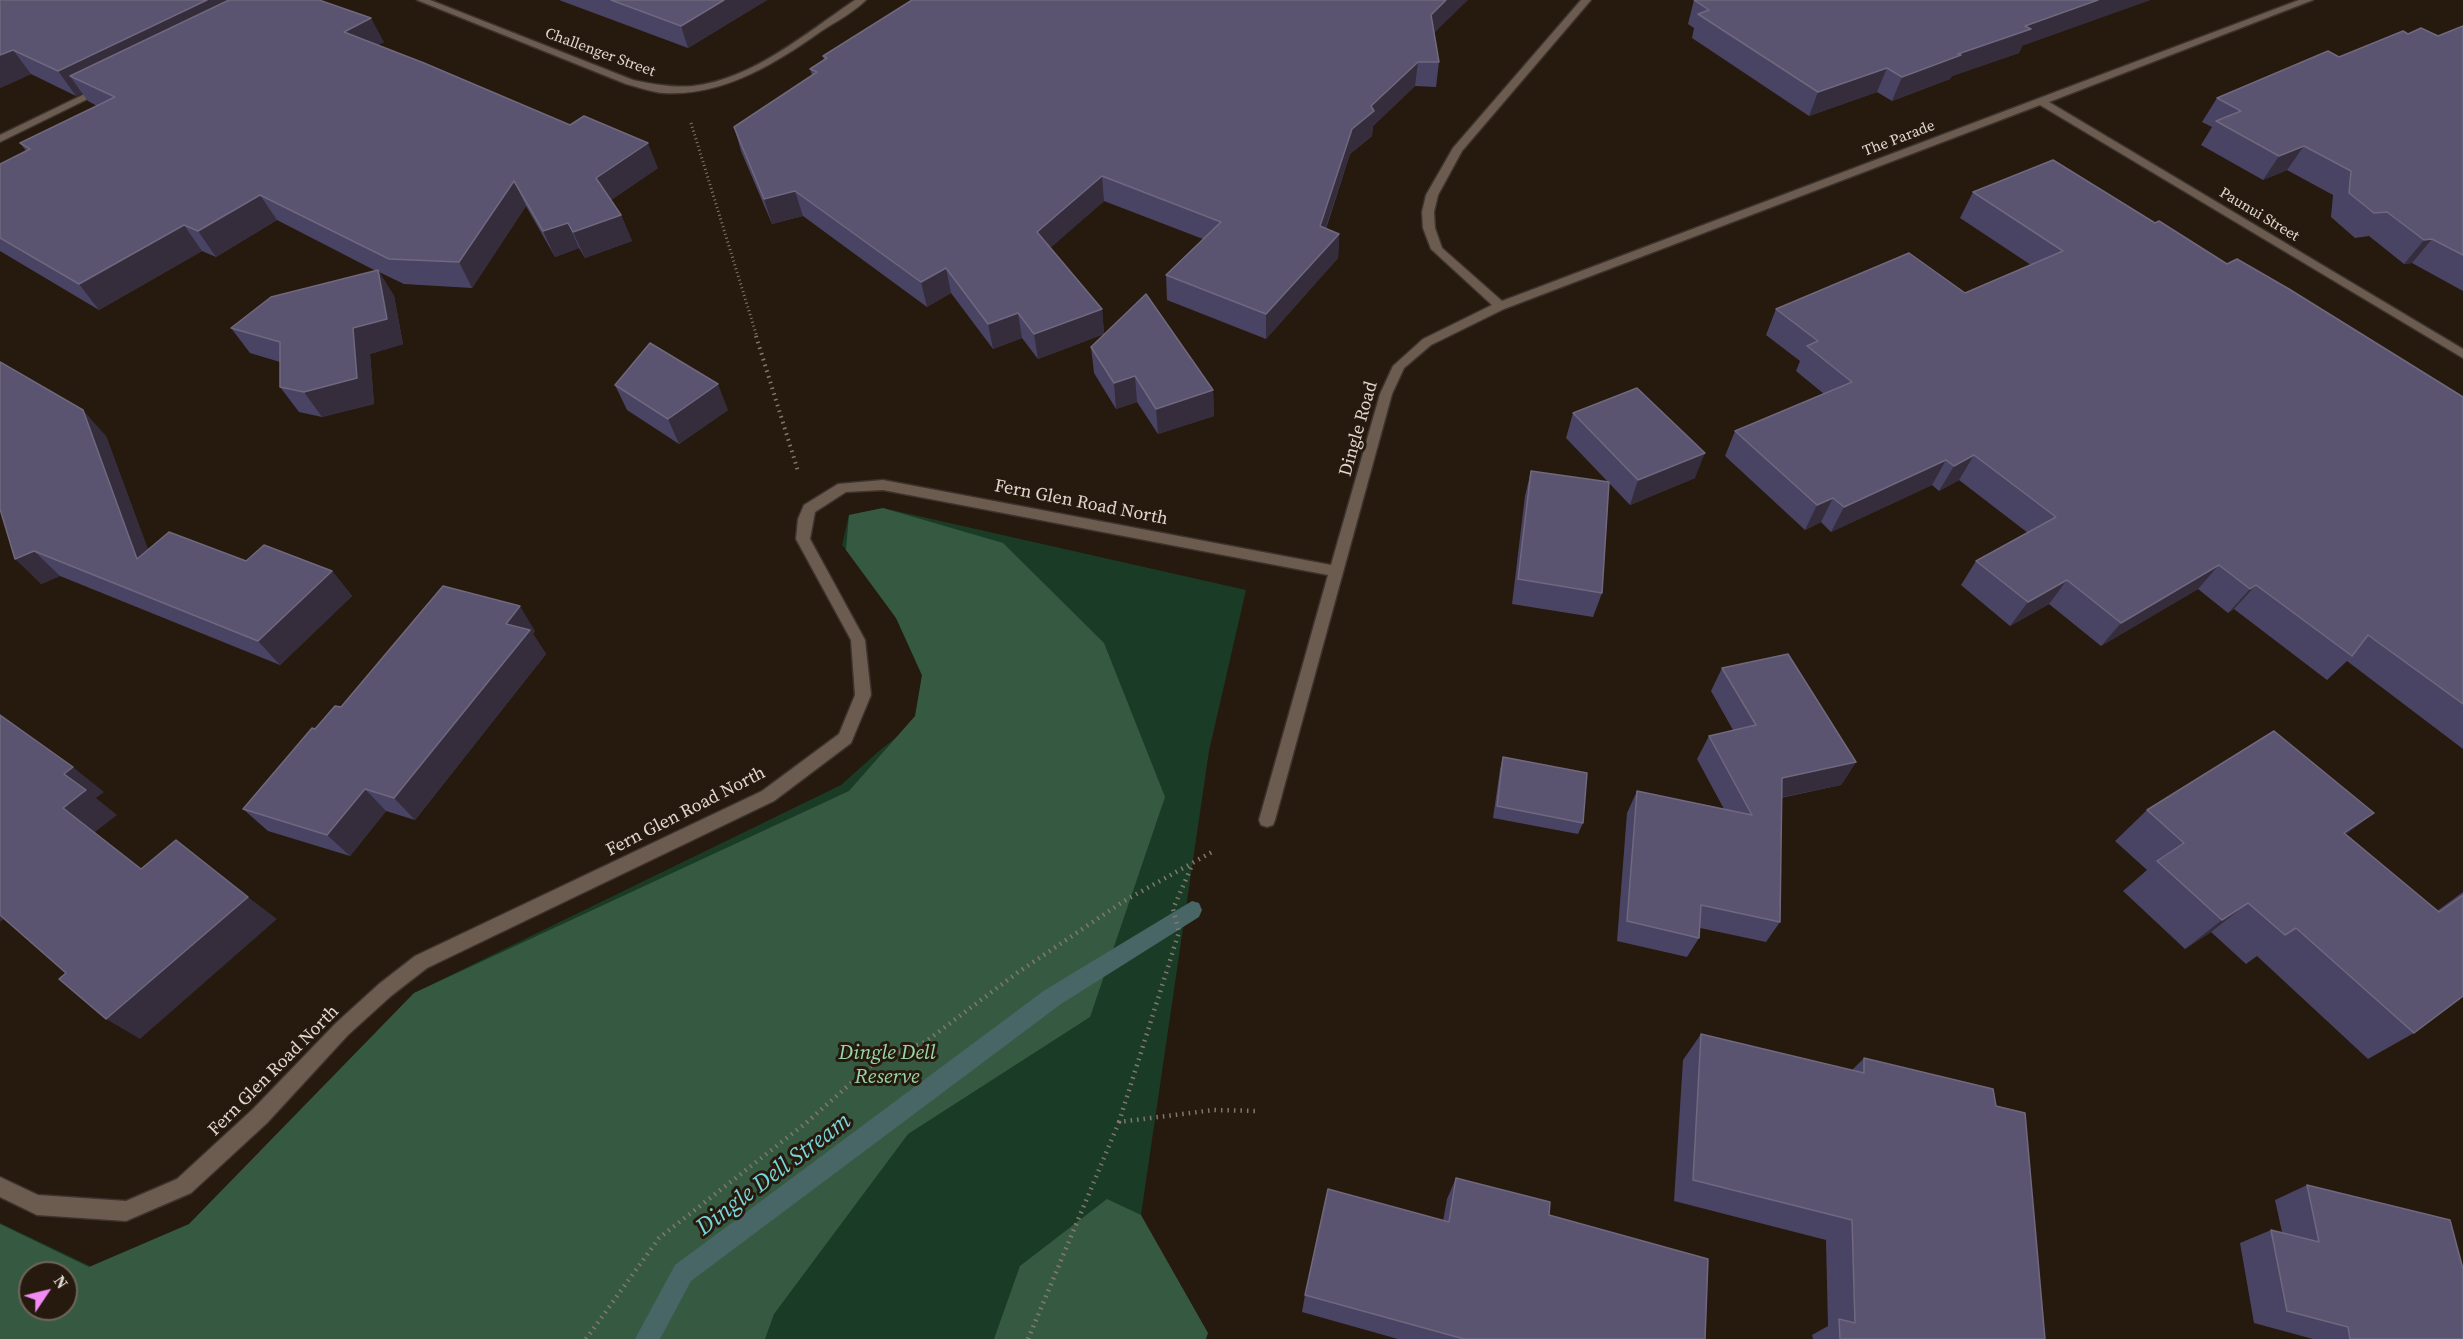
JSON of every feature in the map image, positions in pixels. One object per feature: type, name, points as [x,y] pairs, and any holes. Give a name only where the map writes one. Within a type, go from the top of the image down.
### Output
[{"type":"street","name":"Challenger Street","points":[[422,0],[647,89],[664,91],[700,88],[721,83],[756,69],[861,0]]},
{"type":"street","points":[[1500,306],[1437,249],[1429,228],[1428,212],[1432,195],[1457,150],[1586,0]]},
{"type":"street","name":"The Parade","points":[[1500,306],[2308,0]]},
{"type":"street","points":[[0,139],[117,82]]},
{"type":"street","name":"Paunui Street","points":[[2041,101],[2463,354]]},
{"type":"street","name":"Dingle Road","points":[[1268,820],[1386,394],[1399,366],[1427,342],[1500,306]]},
{"type":"street","name":"Fern Glen Road North","points":[[0,1187],[37,1205],[126,1211],[184,1186],[260,1116],[342,1029],[385,990],[421,962],[768,796],[844,738],[863,695],[858,640],[803,539],[805,519],[809,509],[843,487],[883,485],[1338,572]]},
{"type":"path","points":[[689,116],[799,475]]},
{"type":"path","points":[[586,1339],[659,1238],[806,1123],[876,1061],[925,1042],[1017,973],[1124,901],[1212,852]]},
{"type":"path","points":[[1028,1339],[1119,1122],[1179,932],[1173,909],[1194,862]]},
{"type":"path","points":[[1119,1122],[1214,1110],[1259,1112]]},
{"type":"green space","name":"Dingle Dell Reserve","points":[[883,508],[1246,590],[1209,751],[1141,1215],[1102,1339],[0,1339],[0,1223],[132,1286],[414,993],[841,785],[918,720],[922,676],[894,612],[842,545],[849,515]]},
{"type":"green space","name":"Dingle Dell Reserve","points":[[883,508],[1003,543],[1104,643],[1165,797],[1090,1017],[908,1134],[774,1314],[765,1339],[0,1339],[0,1224],[77,1261],[18,1261],[18,1321],[78,1321],[78,1262],[89,1267],[189,1224],[414,993],[849,791],[915,716],[922,675],[896,618],[846,550],[849,515]]},
{"type":"green space","points":[[1107,1199],[1141,1215],[1208,1333],[1206,1339],[994,1339],[1020,1266]]},
{"type":"building","points":[[0,0],[207,0],[58,71],[13,50],[0,55]]},
{"type":"building","points":[[229,0],[319,0],[371,18],[344,32],[570,125],[584,116],[648,143],[596,178],[621,215],[573,232],[568,223],[543,231],[514,181],[459,262],[389,259],[260,195],[198,231],[184,225],[79,284],[0,238],[0,164],[30,149],[20,143],[115,97],[70,76]]},
{"type":"building","points":[[611,0],[724,0],[681,26]]},
{"type":"building","points":[[912,0],[1446,0],[1431,15],[1439,62],[1418,62],[1371,106],[1374,111],[1352,129],[1320,226],[1339,234],[1266,314],[1166,275],[1221,222],[1102,176],[1037,232],[1102,309],[1034,334],[1018,313],[988,324],[946,268],[921,282],[795,191],[764,199],[734,127],[817,72],[810,69],[827,58],[823,56]]},
{"type":"building","points":[[1694,0],[2098,0],[2025,26],[2031,29],[1958,54],[1961,55],[1902,77],[1887,68],[1818,92],[1698,14],[1709,10]]},
{"type":"building","points":[[2463,26],[2463,255],[2432,239],[2424,240],[2387,212],[2374,213],[2349,193],[2351,171],[2304,146],[2279,156],[2216,121],[2241,111],[2217,98],[2328,51],[2339,57],[2403,31],[2408,34],[2421,28],[2438,36]]},
{"type":"building","points":[[2053,160],[2155,223],[2159,221],[2227,264],[2237,259],[2289,289],[2463,397],[2463,704],[2368,635],[2352,656],[2256,585],[2250,589],[2219,565],[2121,623],[2067,580],[2028,602],[1976,561],[2056,517],[1974,455],[1954,466],[1946,460],[1844,507],[1833,498],[1817,505],[1735,431],[1852,382],[1807,346],[1818,341],[1776,309],[1909,253],[1965,293],[2063,251],[1973,192]]},
{"type":"building","points":[[378,270],[387,319],[353,328],[357,378],[304,392],[280,387],[280,342],[231,328],[271,297]]},
{"type":"building","points":[[1146,294],[1213,390],[1156,409],[1135,376],[1114,383],[1091,347]]},
{"type":"building","points":[[650,343],[718,384],[668,419],[615,385]]},
{"type":"building","points":[[0,362],[83,410],[137,559],[169,532],[246,561],[264,545],[332,571],[258,641],[34,551],[15,559],[0,509]]},
{"type":"building","points":[[1637,388],[1705,453],[1638,480],[1573,413]]},
{"type":"building","points":[[1531,471],[1609,482],[1602,593],[1518,579]]},
{"type":"building","points":[[443,586],[520,606],[506,624],[530,630],[394,798],[365,789],[327,835],[243,809],[312,728],[315,729],[335,706],[341,707]]},
{"type":"building","points":[[1788,654],[1856,762],[1782,778],[1780,922],[1701,905],[1699,938],[1627,921],[1637,791],[1752,815],[1709,736],[1756,725],[1722,668]]},
{"type":"building","points":[[0,715],[73,767],[64,774],[86,790],[63,808],[141,869],[176,840],[248,897],[106,1019],[59,979],[66,973],[0,915]]},
{"type":"building","points":[[2274,731],[2374,813],[2344,833],[2439,912],[2463,895],[2463,996],[2414,1033],[2296,928],[2285,935],[2248,903],[2222,920],[2157,861],[2184,843],[2147,810]]},
{"type":"building","points":[[1503,757],[1587,773],[1583,823],[1497,806]]},
{"type":"building","points":[[1701,1034],[1864,1073],[1864,1058],[1993,1089],[1996,1106],[2025,1113],[2045,1339],[1840,1339],[1839,1319],[1855,1323],[1852,1220],[1693,1180]]},
{"type":"building","points":[[1456,1178],[1550,1202],[1549,1215],[1708,1259],[1705,1339],[1464,1339],[1305,1295],[1328,1189],[1449,1222]]},
{"type":"building","points":[[2307,1185],[2450,1220],[2463,1269],[2463,1339],[2350,1339],[2348,1327],[2287,1311],[2271,1230],[2319,1242]]},
{"type":"waterway","name":"Dingle Dell Stream","points":[[647,1339],[683,1273],[1053,997],[1192,910]]}]
